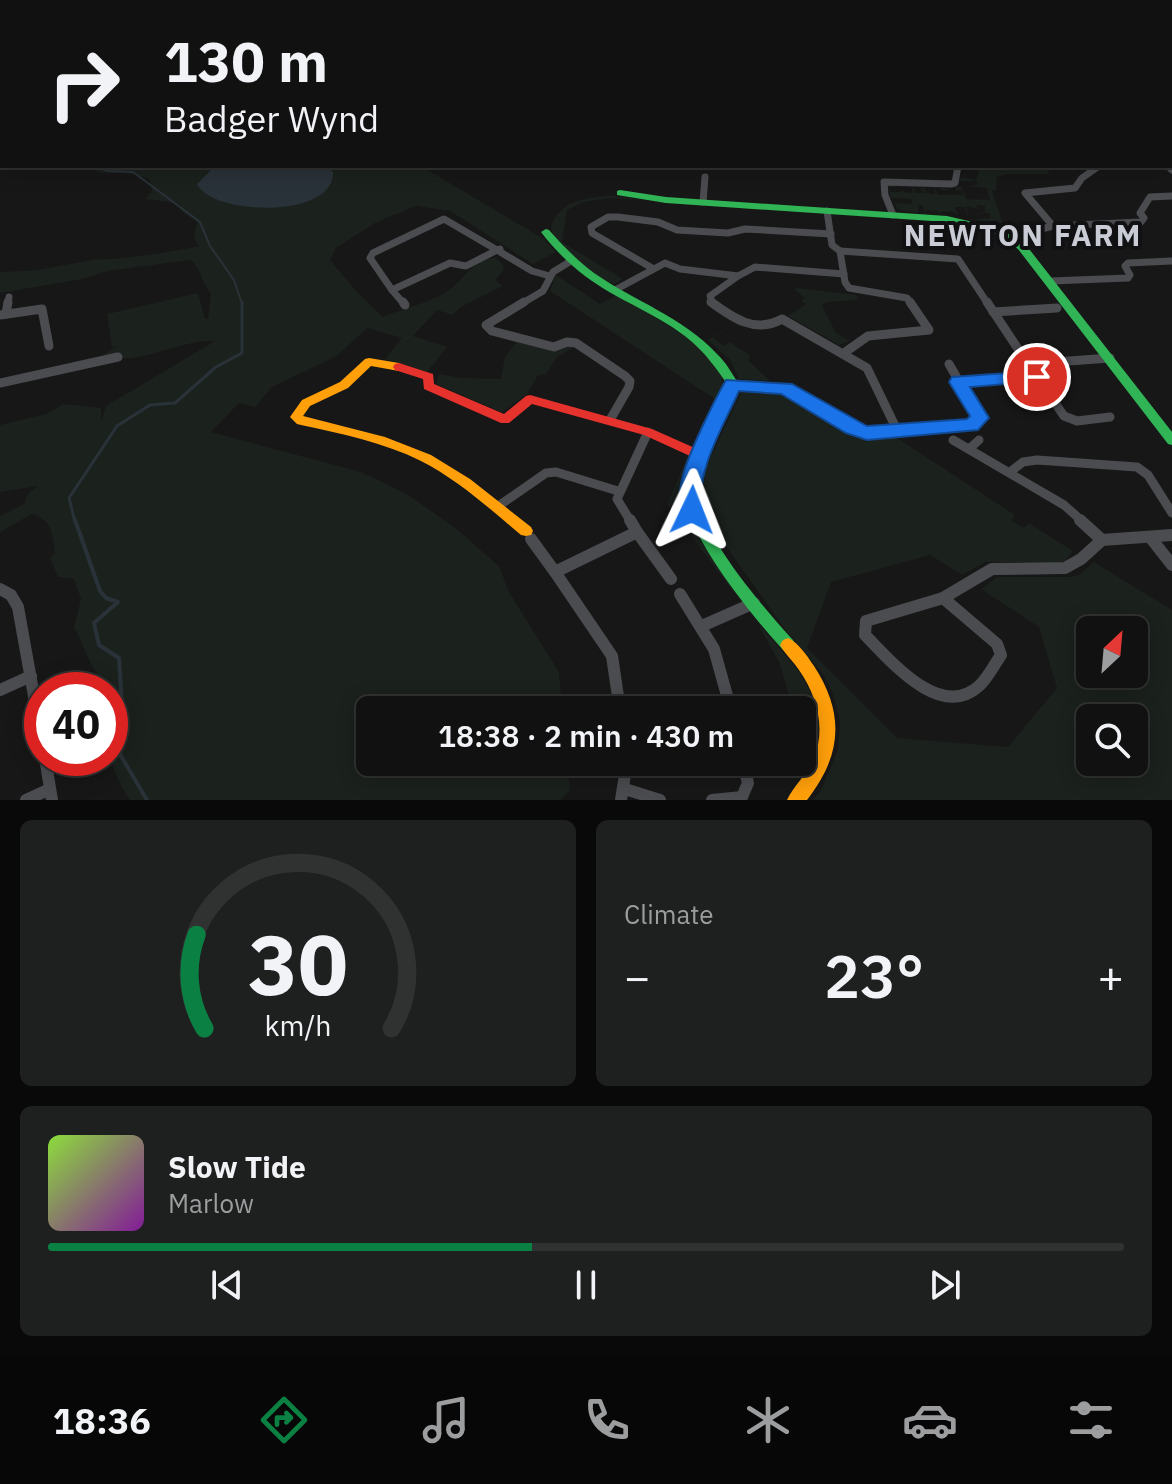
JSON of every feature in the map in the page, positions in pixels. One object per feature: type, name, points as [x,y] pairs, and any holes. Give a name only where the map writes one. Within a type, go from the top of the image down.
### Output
[{"type":"street","points":[[893,215],[884,182],[951,184],[955,182],[958,168]]},
{"type":"street","points":[[1053,226],[1025,193],[1075,188],[1082,178],[1096,168]]},
{"type":"street","points":[[703,202],[705,177]]},
{"type":"street","points":[[620,193],[965,221],[1011,237],[1051,281],[1172,441]]},
{"type":"street","points":[[1011,237],[1053,226],[1141,222],[1144,218],[1140,213],[1150,197],[1172,196]]},
{"type":"street","points":[[827,211],[832,245],[840,251],[958,259],[1064,416],[1077,421],[1110,417]]},
{"type":"street","points":[[652,268],[592,233],[591,227],[608,217],[618,217],[658,222],[677,230],[728,233],[745,229],[831,234]]},
{"type":"street","points":[[405,305],[370,258],[373,253],[435,221],[448,220],[532,271],[550,276]]},
{"type":"street","points":[[546,232],[554,246],[571,261],[711,348],[723,360],[733,384],[690,485],[692,510],[754,603],[811,673],[824,697],[829,720],[829,745],[823,766],[809,789],[796,800]]},
{"type":"street","points":[[392,290],[450,263],[466,266],[500,249]]},
{"type":"street","points":[[840,251],[849,288],[907,298],[929,330],[868,336],[844,353]]},
{"type":"street","points":[[571,261],[550,276],[543,291],[488,322],[487,327],[554,347],[567,342],[576,343],[625,376],[630,381],[629,387],[610,420]]},
{"type":"street","points":[[1051,281],[1128,278],[1130,275],[1125,266],[1128,263],[1172,261]]},
{"type":"street","points":[[615,290],[652,268],[667,263],[680,269],[738,276]]},
{"type":"street","points":[[844,274],[755,267],[710,296],[711,303],[757,328],[771,327],[782,319],[867,368],[897,430]]},
{"type":"street","points":[[9,297],[3,314],[42,309],[49,346]]},
{"type":"street","points":[[993,312],[1057,308]]},
{"type":"street","points":[[0,383],[118,357]]},
{"type":"street","points":[[1028,364],[1110,358]]},
{"type":"street","points":[[618,696],[612,656],[528,535],[497,507],[452,473],[412,452],[377,439],[301,421],[296,417],[298,411],[350,381],[364,365],[374,362],[429,377],[428,386],[505,420],[530,399],[648,432],[701,456]]},
{"type":"street","points":[[733,384],[785,388],[867,433],[954,429],[972,425],[980,418],[949,364]]},
{"type":"street","points":[[958,382],[1037,377]]},
{"type":"street","points":[[648,432],[618,491],[618,507],[671,579]]},
{"type":"street","points":[[953,440],[1064,505],[1102,540]]},
{"type":"street","points":[[969,449],[979,440]]},
{"type":"street","points":[[1010,472],[1023,462],[1037,460],[1137,467],[1148,475],[1172,513]]},
{"type":"street","points":[[497,507],[546,473],[556,472],[618,491]]},
{"type":"street","points":[[555,572],[637,532]]},
{"type":"street","points":[[943,598],[997,644],[1001,655],[978,687],[959,696],[939,695],[918,685],[865,635],[866,621],[943,598],[992,569],[1065,568],[1081,559],[1102,540],[1172,535]]},
{"type":"street","points":[[1150,537],[1172,565]]},
{"type":"street","points":[[0,589],[11,595],[18,607],[30,672]]},
{"type":"street","points":[[680,594],[704,625],[719,655],[728,696]]},
{"type":"street","points":[[704,625],[754,603]]},
{"type":"street","points":[[0,690],[24,679]]},
{"type":"street","points":[[712,800],[742,797],[748,783],[746,776]]},
{"type":"street","points":[[26,800],[51,794]]},
{"type":"street","points":[[623,794],[660,800]]},
{"type":"shaded area","points":[[95,168],[424,168],[544,239],[556,252],[533,264],[450,211],[416,206],[375,223],[336,248],[330,260],[383,317],[443,294],[481,261],[488,259],[496,258],[503,264],[504,270],[495,280],[503,286],[459,308],[453,315],[437,310],[413,336],[447,347],[427,372],[385,359],[402,338],[367,328],[337,356],[272,387],[255,407],[239,403],[211,432],[361,472],[407,494],[454,527],[499,566],[509,592],[559,672],[561,696],[356,696],[356,776],[568,776],[570,790],[560,800],[130,800],[117,776],[128,776],[128,672],[96,672],[92,666],[74,628],[81,599],[74,579],[58,577],[50,558],[55,553],[48,524],[32,514],[0,532],[0,516],[24,504],[28,494],[38,486],[0,492],[0,425],[46,414],[64,404],[101,408],[101,421],[106,406],[215,341],[187,344],[130,358],[102,355],[118,346],[112,347],[107,314],[198,293],[205,319],[208,319],[211,294],[191,260],[107,271],[82,279],[0,293],[0,272],[38,270],[199,246],[194,239],[197,222],[182,212],[179,203],[145,199],[152,191],[149,179],[98,172]]},
{"type":"shaded area","points":[[328,168],[333,172],[328,187],[315,198],[271,208],[247,207],[207,195],[197,184],[211,170]]},
{"type":"shaded area","points":[[978,168],[1052,168],[1047,174],[1006,174],[997,177],[996,190],[992,191],[1005,230],[975,219],[991,218],[989,213],[973,213],[985,212],[985,206],[976,205],[978,209],[966,206],[969,218],[964,207],[955,207],[958,216],[954,212],[942,211],[939,214],[938,211],[926,210],[925,213],[922,205],[919,205],[918,213],[897,209],[895,203],[912,204],[911,199],[891,198],[888,186],[895,184],[896,187],[889,187],[890,192],[903,190],[901,184],[904,192],[913,193],[911,185],[916,193],[924,193],[920,188],[923,185],[927,193],[935,194],[934,186],[938,195],[963,195],[962,190],[956,191],[955,187],[962,187],[966,199],[990,200],[987,188],[966,186],[977,185],[977,181],[960,181],[961,177],[976,180]]},
{"type":"shaded area","points":[[613,196],[647,201],[610,198],[584,202],[567,210],[562,242],[623,279],[615,284],[576,262],[559,244],[551,227],[560,211],[567,206],[594,197]]},
{"type":"shaded area","points":[[647,201],[817,213],[664,203]]},
{"type":"shaded area","points":[[556,275],[600,304],[617,295],[701,348],[721,370],[723,384],[718,401],[550,291]]},
{"type":"shaded area","points":[[794,289],[856,295],[858,300],[822,305],[836,333],[850,341],[839,345],[788,316],[806,304],[801,301],[805,298]]},
{"type":"shaded area","points":[[737,322],[713,338],[724,346],[730,342],[751,356],[748,360],[770,381],[739,379],[730,360],[708,340]]},
{"type":"shaded area","points":[[517,341],[574,347],[557,357],[546,374],[538,375],[527,394],[502,412],[436,384],[439,374],[501,379],[505,357]]},
{"type":"shaded area","points":[[742,390],[778,391],[855,434],[894,436],[1015,515],[1011,520],[1024,528],[1029,523],[1073,551],[1065,561],[985,562],[962,575],[930,555],[831,582],[807,648],[897,738],[1008,747],[1057,688],[1039,627],[981,589],[997,577],[1071,577],[1079,575],[1094,562],[1172,610],[1172,800],[813,800],[821,790],[838,749],[840,722],[833,694],[823,674],[784,628],[713,528],[700,499],[701,478]]},
{"type":"shaded area","points":[[688,456],[683,505],[693,528],[725,572],[734,592],[667,504]]},
{"type":"shaded area","points":[[757,622],[790,660],[812,696],[789,696],[780,664]]},
{"type":"shaded area","points":[[816,708],[818,716],[816,744]]},
{"type":"waterway","points":[[102,168],[133,172],[200,222],[210,246],[234,280],[242,304]]},
{"type":"waterway","points":[[75,522],[69,498],[117,426],[150,405],[175,403],[216,367],[242,353],[242,304]]},
{"type":"waterway","points":[[75,520],[100,591],[106,598],[118,602],[94,623],[99,645],[119,658],[123,720],[111,739],[147,800]]},
{"type":"traffic: fast","points":[[620,193],[666,200],[947,219],[996,230],[1022,247],[1172,441]]},
{"type":"traffic: fast","points":[[546,232],[566,256],[590,275],[694,338],[715,358],[733,384],[697,460],[690,486],[692,503],[712,546],[727,569],[788,645]]},
{"type":"traffic: slow","points":[[399,367],[369,362],[344,385],[306,403],[296,417],[301,421],[380,440],[426,458],[490,501],[526,531]]},
{"type":"traffic: slow","points":[[788,645],[816,683],[828,721],[822,760],[812,780],[796,800]]},
{"type":"traffic: jam","points":[[399,367],[429,377],[428,386],[505,420],[530,399],[648,432],[701,456]]},
{"type":"district","name":"NEWTON FARM","points":[[1023,236]]},
{"type":"route","points":[[692,510],[692,477],[733,384],[785,388],[853,428],[867,433],[883,433],[972,425],[980,418],[958,382],[1037,377]]}]
